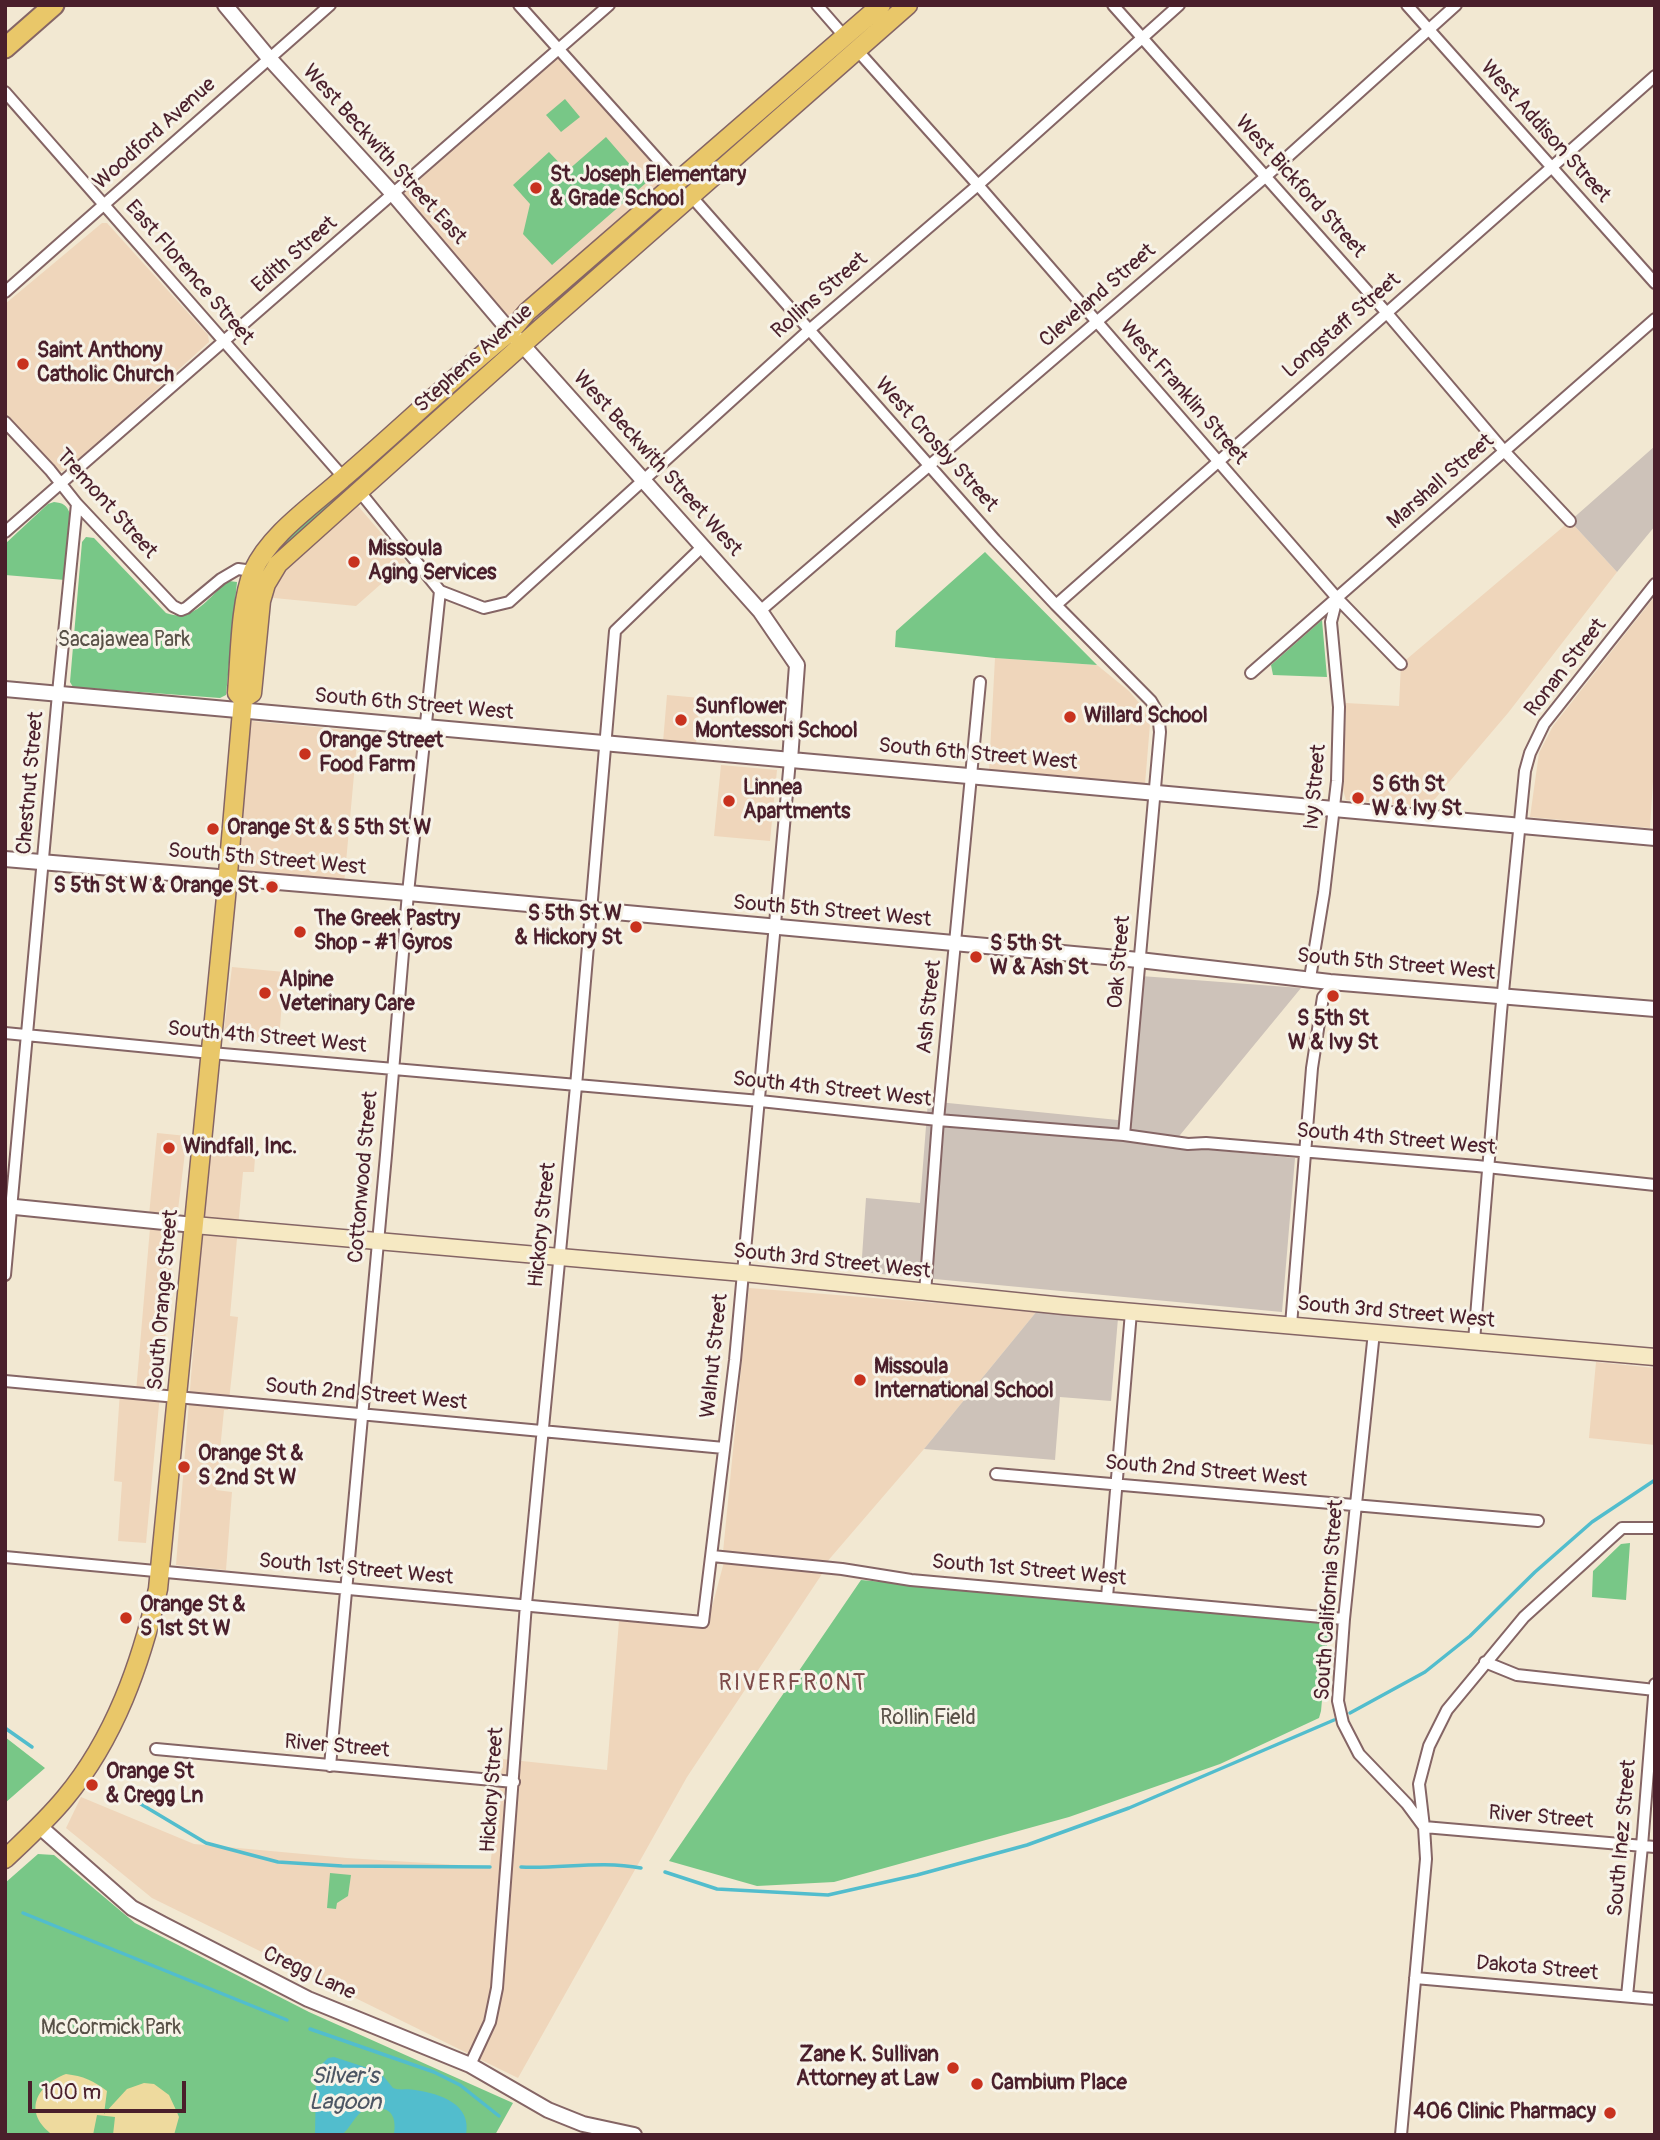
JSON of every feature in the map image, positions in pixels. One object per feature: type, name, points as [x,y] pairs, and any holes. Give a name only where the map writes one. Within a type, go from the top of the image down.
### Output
[{"type":"highway","points":[[5,48],[54,5]]},
{"type":"main road","name":"Stephens Avenue","points":[[881,5],[851,44],[691,196],[278,564],[261,601],[252,693],[242,705],[237,693],[246,597],[253,571],[266,550],[511,331],[527,312],[678,182],[851,44],[908,5]]},
{"type":"main road","name":"South Orange Street","points":[[5,1859],[66,1796],[109,1730],[141,1656],[161,1572],[228,878],[242,705]]},
{"type":"main road","name":"South 3rd Street West","points":[[194,1225],[743,1273],[1131,1312],[1655,1356]]},
{"type":"street","name":"West Beckwith Street East","points":[[225,5],[394,195],[523,346]]},
{"type":"street","name":"Woodford Avenue","points":[[5,292],[330,5]]},
{"type":"street","points":[[519,5],[678,182]]},
{"type":"street","name":"Edith Street","points":[[5,533],[609,5]]},
{"type":"street","name":"West Franklin Street","points":[[817,5],[978,185],[1337,598],[1401,664]]},
{"type":"street","name":"West Bickford Street","points":[[1113,5],[1264,178],[1386,312],[1505,452],[1570,520]]},
{"type":"street","name":"Rollins Street","points":[[440,591],[484,608],[509,602],[808,331],[978,185],[1179,5]]},
{"type":"street","name":"West Addison Street","points":[[1407,5],[1655,283]]},
{"type":"street","name":"Cleveland Street","points":[[760,611],[1264,178],[1456,5]]},
{"type":"street","name":"Longstaff Street","points":[[1056,606],[1655,76]]},
{"type":"street","name":"East Florence Street","points":[[5,92],[344,478]]},
{"type":"street","name":"West Crosby Street","points":[[691,196],[929,466],[1056,606],[1151,701],[1158,713]]},
{"type":"street","name":"Marshall Street","points":[[1251,673],[1655,318]]},
{"type":"street","name":"West Beckwith Street West","points":[[523,346],[760,611],[797,665],[790,760]]},
{"type":"street","name":"Tremont Street","points":[[5,422],[173,606],[181,610],[238,569],[253,571]]},
{"type":"street","points":[[360,492],[440,591]]},
{"type":"street","name":"Chestnut Street","points":[[5,1275],[8,1207],[28,1034],[58,693],[78,504]]},
{"type":"street","name":"Hickory Street","points":[[470,2065],[494,2008],[526,1604],[576,1086],[615,631],[702,547]]},
{"type":"street","name":"Ronan Street","points":[[1520,826],[1525,771],[1535,740],[1544,724],[1655,584]]},
{"type":"street","name":"Cottonwood Street","points":[[330,1766],[408,893],[440,591]]},
{"type":"street","name":"Ivy Street","points":[[1310,978],[1335,809],[1340,728],[1331,622],[1337,598]]},
{"type":"street","points":[[1644,598],[1655,607]]},
{"type":"street","name":"Ash Street","points":[[925,1293],[938,1120],[980,682]]},
{"type":"street","name":"South 6th Street West","points":[[5,688],[242,705],[424,727],[604,744],[1655,838]]},
{"type":"street","name":"Oak Street","points":[[1124,1135],[1160,732],[1158,713]]},
{"type":"street","name":"Walnut Street","points":[[703,1622],[743,1273],[790,760]]},
{"type":"street","points":[[1474,1341],[1520,826]]},
{"type":"street","name":"South 5th Street West","points":[[5,859],[408,893],[1139,960],[1336,982],[1655,1009]]},
{"type":"street","points":[[1291,1325],[1312,1068],[1323,997],[1336,982]]},
{"type":"street","name":"South 4th Street West","points":[[5,1032],[211,1053],[760,1101],[938,1120],[1124,1135],[1188,1144],[1206,1143],[1489,1167],[1655,1185]]},
{"type":"street","name":"South 3rd Street West","points":[[8,1207],[194,1225]]},
{"type":"street","points":[[1108,1597],[1131,1312]]},
{"type":"street","name":"South California Street","points":[[1374,1332],[1338,1701],[1343,1723],[1360,1754],[1424,1826]]},
{"type":"street","name":"South 2nd Street West","points":[[5,1381],[724,1448]]},
{"type":"street","name":"South 2nd Street West","points":[[996,1474],[1538,1521]]},
{"type":"street","points":[[1401,2135],[1426,1859],[1419,1784],[1429,1746],[1447,1710],[1524,1617],[1616,1532],[1629,1527],[1655,1528]]},
{"type":"street","name":"South 1st Street West","points":[[712,1556],[842,1569],[911,1580],[1344,1619]]},
{"type":"street","name":"South 1st Street West","points":[[5,1557],[703,1622]]},
{"type":"street","points":[[1485,1662],[1517,1675],[1654,1690]]},
{"type":"street","name":"South Inez Street","points":[[1627,1996],[1655,1684]]},
{"type":"street","name":"River Street","points":[[156,1749],[514,1782]]},
{"type":"street","name":"Cregg Lane","points":[[39,1826],[132,1908],[164,1926],[308,1999],[470,2065],[548,2110],[583,2124],[634,2135]]},
{"type":"street","name":"River Street","points":[[1424,1826],[1655,1847]]},
{"type":"street","name":"Dakota Street","points":[[1415,1978],[1655,2000]]},
{"type":"shaded area","name":"St. Joseph Elementary & Grade School","points":[[558,51],[678,182],[511,331],[394,195]]},
{"type":"shaded area","points":[[102,223],[107,223],[208,335],[209,342],[70,468],[59,472],[5,412],[5,304]]},
{"type":"shaded area","points":[[1655,446],[1655,526],[1617,572],[1570,521]]},
{"type":"shaded area","points":[[352,499],[406,562],[356,606],[264,597],[274,569]]},
{"type":"shaded area","points":[[1570,521],[1617,572],[1508,713],[1428,807],[1346,800],[1343,790],[1346,703],[1399,706],[1401,664]]},
{"type":"shaded area","points":[[1655,596],[1655,750],[1650,828],[1530,817],[1539,753],[1553,726]]},
{"type":"shaded area","name":"Willard School","points":[[995,658],[1097,665],[1129,691],[1146,711],[1150,724],[1145,784],[989,771]]},
{"type":"shaded area","name":"Sunflower Montessori School","points":[[667,695],[700,698],[696,744],[663,742]]},
{"type":"shaded area","points":[[251,721],[358,731],[344,884],[238,875]]},
{"type":"shaded area","points":[[721,765],[777,770],[770,841],[714,836]]},
{"type":"shaded area","points":[[232,967],[284,972],[279,1042],[223,1038]]},
{"type":"shaded area","points":[[1141,976],[1301,988],[1171,1146],[1295,1158],[1282,1312],[861,1272],[866,1198],[920,1203],[928,1101],[1118,1120]]},
{"type":"shaded area","points":[[157,1133],[187,1136],[177,1218],[149,1215]]},
{"type":"shaded area","points":[[210,1139],[256,1143],[254,1172],[243,1172],[230,1316],[238,1317],[228,1410],[224,1410],[216,1490],[232,1492],[226,1570],[176,1565]]},
{"type":"shaded area","points":[[150,1228],[169,1229],[175,1234],[146,1543],[118,1541],[122,1482],[114,1481],[120,1391],[136,1392]]},
{"type":"shaded area","name":"Missoula International School","points":[[749,1288],[1037,1311],[826,1563],[723,1552]]},
{"type":"shaded area","points":[[1037,1311],[1118,1318],[1111,1401],[1060,1397],[1055,1460],[924,1449]]},
{"type":"shaded area","points":[[1596,1362],[1655,1368],[1655,1445],[1589,1438]]},
{"type":"shaded area","points":[[724,1562],[824,1571],[687,1777],[518,2078],[152,1898],[66,1828],[81,1797],[194,1844],[347,1858],[490,1867],[503,1759],[607,1770],[619,1621],[696,1626],[708,1622]]},
{"type":"green space","points":[[804,83],[591,274],[588,271],[595,261]]},
{"type":"green space","points":[[565,99],[580,117],[561,132],[546,115]]},
{"type":"green space","points":[[606,137],[646,183],[552,265],[523,234],[530,204],[513,185],[549,152],[567,171]]},
{"type":"green space","points":[[440,403],[445,408],[277,556],[276,549],[286,538]]},
{"type":"green space","points":[[54,502],[68,508],[70,514],[65,580],[5,575],[5,544],[48,504]]},
{"type":"green space","name":"Sacajawea Park","points":[[86,537],[94,538],[166,613],[184,615],[192,612],[225,583],[237,582],[226,695],[220,698],[73,687],[70,682],[82,542]]},
{"type":"green space","points":[[985,552],[1097,665],[895,647],[896,631]]},
{"type":"green space","points":[[1322,620],[1327,677],[1273,675],[1271,665]]},
{"type":"green space","points":[[1630,1543],[1626,1600],[1592,1597],[1593,1571],[1621,1544]]},
{"type":"green space","name":"Rollin Field","points":[[861,1580],[1329,1623],[1319,1718],[1220,1764],[1069,1817],[834,1882],[757,1886],[669,1861]]},
{"type":"green space","points":[[5,1737],[45,1768],[5,1803]]},
{"type":"green space","name":"McCormick Park","points":[[38,1854],[54,1855],[135,1923],[309,2012],[513,2103],[495,2135],[5,2135],[5,1883]]},
{"type":"green space","points":[[330,1873],[351,1875],[348,1896],[337,1903],[336,1909],[327,1908]]},
{"type":"sand","points":[[66,2074],[98,2084],[107,2091],[104,2114],[127,2089],[144,2083],[154,2084],[169,2095],[179,2117],[174,2135],[113,2135],[115,2117],[97,2115],[93,2135],[53,2135],[43,2127],[38,2118],[37,2100],[47,2085]]},
{"type":"water","name":"Silver's Lagoon","points":[[334,2057],[380,2072],[393,2088],[425,2092],[452,2102],[464,2115],[466,2135],[394,2135],[393,2116],[387,2110],[376,2108],[362,2111],[342,2135],[315,2135],[316,2080],[320,2066],[328,2058]]},
{"type":"waterway","points":[[1350,1713],[1425,1672],[1470,1636],[1535,1572],[1592,1522],[1655,1480]]},
{"type":"waterway","points":[[665,1872],[717,1889],[828,1895],[917,1875],[1027,1845],[1129,1808],[1334,1720]]},
{"type":"waterway","points":[[5,1728],[32,1747]]},
{"type":"waterway","points":[[124,1794],[206,1843],[278,1862],[342,1866],[490,1867]]},
{"type":"waterway","points":[[521,1867],[611,1865],[641,1868]]},
{"type":"waterway","points":[[23,1913],[287,2020]]},
{"type":"waterway","points":[[310,2029],[434,2072],[460,2085],[499,2116]]},
{"type":"place","name":"St. Joseph Elementary & Grade School","points":[[536,188]]},
{"type":"place","name":"Saint Anthony Catholic Church","points":[[23,364]]},
{"type":"place","name":"Missoula Aging Services","points":[[354,562]]},
{"type":"place","name":"Willard School","points":[[1070,717]]},
{"type":"place","name":"Sunflower Montessori School","points":[[681,720]]},
{"type":"place","name":"Orange Street Food Farm","points":[[305,754]]},
{"type":"place","name":"S 6th St W & Ivy St","points":[[1358,798]]},
{"type":"place","name":"Linnea Apartments","points":[[729,801]]},
{"type":"place","name":"Orange St & S 5th St W","points":[[213,829]]},
{"type":"place","name":"S 5th St W & Orange St","points":[[272,887]]},
{"type":"place","name":"S 5th St W & Hickory St","points":[[636,927]]},
{"type":"place","name":"The Greek Pastry Shop - #1 Gyros","points":[[300,932]]},
{"type":"place","name":"S 5th St W & Ash St","points":[[976,957]]},
{"type":"place","name":"Alpine Veterinary Care","points":[[265,993]]},
{"type":"place","name":"S 5th St W & Ivy St","points":[[1333,996]]},
{"type":"place","name":"Windfall, Inc.","points":[[169,1148]]},
{"type":"place","name":"Missoula International School","points":[[860,1380]]},
{"type":"place","name":"Orange St & S 2nd St W","points":[[184,1467]]},
{"type":"place","name":"Orange St & S 1st St W","points":[[126,1618]]},
{"type":"place","name":"Orange St & Cregg Ln","points":[[92,1785]]},
{"type":"place","name":"Zane K. Sullivan Attorney at Law","points":[[953,2068]]},
{"type":"place","name":"Cambium Place","points":[[977,2084]]},
{"type":"place","name":"406 Clinic Pharmacy","points":[[1610,2113]]},
{"type":"district","name":"RIVERFRONT","points":[[793,1684]]}]
